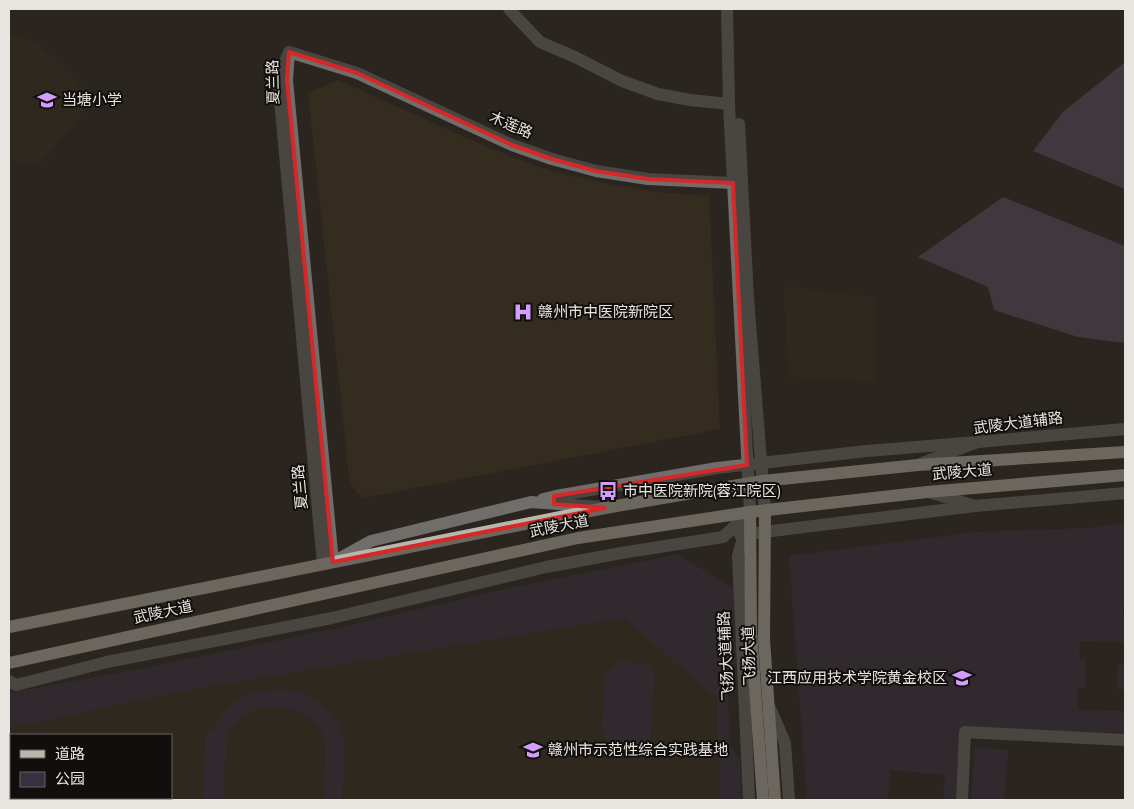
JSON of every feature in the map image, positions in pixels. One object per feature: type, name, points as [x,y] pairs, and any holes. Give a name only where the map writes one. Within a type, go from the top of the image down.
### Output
[{"type":"main road","name":"武陵大道","points":[[9,627],[605,508],[762,481],[918,465],[1125,452]]},
{"type":"main road","name":"武陵大道","points":[[9,663],[578,538],[750,512],[927,492],[1125,475]]},
{"type":"main road","name":"飞扬大道","points":[[765,511],[764,639],[775,800]]},
{"type":"main road","name":"飞扬大道","points":[[750,512],[747,534],[751,631],[763,800]]},
{"type":"street","points":[[509,9],[540,42],[622,81],[658,94],[729,104]]},
{"type":"street","points":[[723,537],[750,512],[729,104],[727,9]]},
{"type":"street","points":[[734,9],[748,298],[765,511]]},
{"type":"street","name":"木莲路","points":[[289,52],[357,73],[512,144],[552,159],[596,171],[648,179],[733,183]]},
{"type":"street","name":"夏兰路","points":[[289,52],[287,80],[328,563]]},
{"type":"street","name":"武陵大道辅路","points":[[918,465],[978,442],[1125,429]]},
{"type":"street","points":[[328,563],[371,541],[565,494],[717,468],[867,451],[978,442]]},
{"type":"street","points":[[927,492],[975,506]]},
{"type":"street","points":[[9,681],[16,685],[125,658],[315,621],[546,567],[621,553],[723,537],[975,506],[1125,493]]},
{"type":"street","points":[[531,502],[605,508]]},
{"type":"street","name":"飞扬大道辅路","points":[[747,534],[738,556],[749,800]]},
{"type":"street","points":[[768,701],[785,743],[789,800]]},
{"type":"street","points":[[962,800],[965,732],[1125,740]]},
{"type":"highlighted area","points":[[289,52],[357,73],[512,145],[552,159],[596,171],[648,179],[733,183],[747,465],[554,496],[554,504],[605,508],[333,562],[287,80]]},
{"type":"shaded area","name":"当塘小学","points":[[9,33],[35,42],[66,69],[84,91],[87,109],[39,164],[9,161]]},
{"type":"shaded area","points":[[1125,62],[1125,189],[1033,151],[1063,112]]},
{"type":"shaded area","name":"赣州市中医院新院区","points":[[338,80],[494,150],[554,172],[608,184],[659,192],[709,196],[720,429],[363,498],[350,485],[308,93]]},
{"type":"shaded area","points":[[1003,197],[1125,246],[1125,343],[1078,337],[994,310],[988,287],[918,257]]},
{"type":"shaded area","points":[[784,286],[877,298],[875,382],[788,377]]},
{"type":"shaded area","name":"赣州市示范性综合实践基地","points":[[624,618],[717,699],[720,800],[9,800],[9,728],[200,688]]},
{"type":"green space","name":"江西应用技术学院黄金校区","points":[[1125,523],[1125,596],[1123,618],[1125,618],[1125,642],[1080,641],[1079,660],[1086,660],[1085,688],[1078,688],[1078,708],[1083,710],[1125,711],[1125,733],[961,728],[955,800],[943,800],[945,775],[891,770],[888,800],[807,800],[789,556],[976,532],[1087,528]]},
{"type":"green space","points":[[678,554],[733,589],[737,663],[727,677],[730,746],[740,759],[741,800],[720,800],[717,699],[624,618],[200,688],[9,728],[9,693],[145,668],[346,626],[501,590]]},
{"type":"green space","points":[[616,663],[644,664],[654,672],[650,741],[648,746],[613,745],[605,739],[601,730],[605,678],[609,668]]},
{"type":"green space","points":[[1118,664],[1125,665],[1125,690],[1117,689]]},
{"type":"green space","points":[[279,689],[302,693],[312,698],[329,711],[336,720],[341,730],[344,744],[342,800],[324,800],[326,746],[320,730],[309,718],[294,710],[277,707],[261,709],[245,715],[233,726],[226,742],[224,800],[203,800],[206,731],[212,731],[224,712],[239,700],[268,690]]},
{"type":"green space","points":[[975,747],[1008,750],[1004,800],[971,800]]},
{"type":"place","name":"当塘小学","points":[[47,100]]},
{"type":"place","name":"赣州市中医院新院区","points":[[523,312]]},
{"type":"place","name":"市中医院新院(蓉江院区)","points":[[608,491]]},
{"type":"place","name":"江西应用技术学院黄金校区","points":[[962,678]]},
{"type":"place","name":"赣州市示范性综合实践基地","points":[[533,750]]}]
